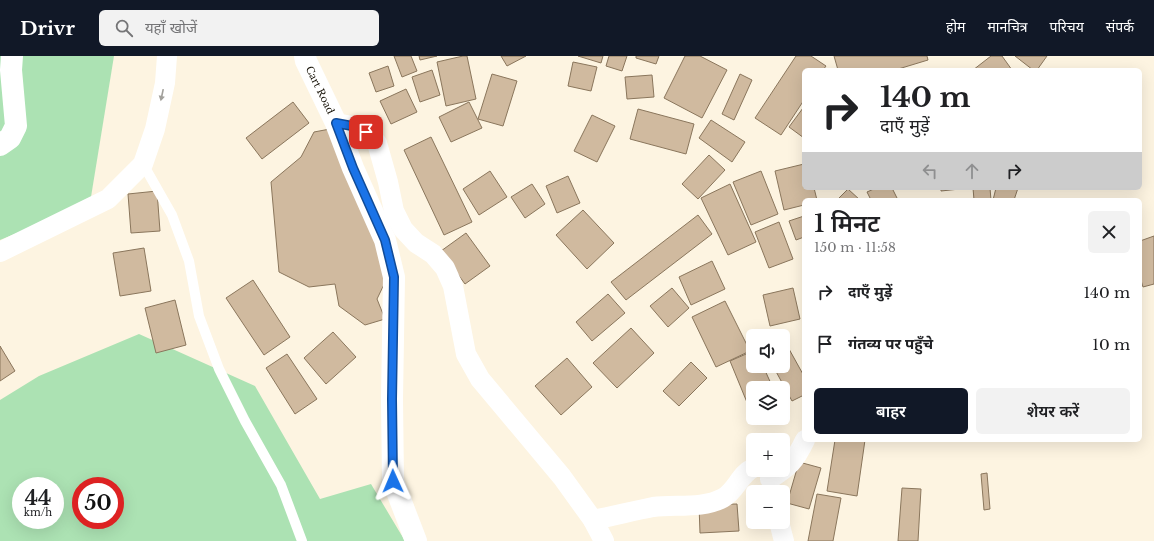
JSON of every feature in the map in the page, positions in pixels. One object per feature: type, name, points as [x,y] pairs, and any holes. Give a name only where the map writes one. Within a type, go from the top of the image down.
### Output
[{"type":"main road","points":[[0,145],[10,138],[16,126],[11,70],[12,56]]},
{"type":"main road","name":"Cart Road","points":[[305,56],[336,123],[353,168],[385,240],[394,277],[392,399],[393,481],[416,541]]},
{"type":"street","points":[[0,252],[108,199],[143,164],[155,128],[165,83],[167,56]]},
{"type":"street","points":[[336,123],[352,126],[366,132],[377,143],[388,182],[394,211],[402,229],[416,243],[433,254],[444,268],[453,286],[466,354],[480,379],[562,477],[593,520],[604,541]]},
{"type":"street","points":[[768,480],[786,469],[797,456],[804,442]]},
{"type":"street","points":[[593,520],[654,507],[695,505],[712,502],[724,498],[733,490],[746,472]]},
{"type":"street","points":[[781,529],[784,541]]},
{"type":"lane","points":[[143,164],[172,214],[187,254],[199,316],[218,369],[281,485],[302,541]]},
{"type":"green space","points":[[0,56],[114,56],[90,203],[0,240]]},
{"type":"green space","points":[[139,334],[255,386],[320,499],[371,484],[405,541],[0,541],[0,400],[39,376]]},
{"type":"building","points":[[394,56],[411,56],[417,71],[402,77]]},
{"type":"building","points":[[419,56],[437,56],[420,60]]},
{"type":"building","points":[[467,56],[476,99],[446,106],[437,62]]},
{"type":"building","points":[[501,56],[526,56],[507,66]]},
{"type":"building","points":[[578,56],[603,56],[601,63]]},
{"type":"building","points":[[609,56],[627,56],[622,71],[606,66]]},
{"type":"building","points":[[636,56],[659,56],[656,64],[636,58]]},
{"type":"building","points":[[685,56],[700,56],[727,70],[702,118],[664,98]]},
{"type":"building","points":[[796,56],[811,56],[826,66],[824,68],[802,68],[802,103],[781,135],[755,118]]},
{"type":"building","points":[[834,56],[927,56],[928,60],[902,68],[837,68]]},
{"type":"building","points":[[991,56],[1002,56],[1011,68],[976,68]]},
{"type":"building","points":[[1015,56],[1047,56],[1038,68],[1030,68]]},
{"type":"building","points":[[573,62],[597,67],[591,91],[568,86]]},
{"type":"building","points":[[388,66],[394,86],[376,92],[369,73]]},
{"type":"building","points":[[432,70],[440,95],[420,102],[412,77]]},
{"type":"building","points":[[492,74],[517,81],[503,126],[478,119]]},
{"type":"building","points":[[740,74],[752,80],[734,120],[722,114]]},
{"type":"building","points":[[652,75],[654,97],[627,99],[625,77]]},
{"type":"building","points":[[406,89],[417,112],[391,124],[380,101]]},
{"type":"building","points":[[293,102],[309,123],[262,159],[246,138]]},
{"type":"building","points":[[469,102],[482,128],[451,142],[439,117]]},
{"type":"building","points":[[638,109],[694,124],[686,154],[630,139]]},
{"type":"building","points":[[802,109],[802,137],[789,127]]},
{"type":"building","points":[[592,115],[615,126],[597,162],[574,151]]},
{"type":"building","points":[[711,120],[745,142],[732,162],[699,138]]},
{"type":"building","points":[[330,129],[389,274],[377,299],[385,319],[365,325],[339,306],[335,284],[309,287],[279,272],[271,182],[301,157],[314,132]]},
{"type":"building","points":[[431,137],[472,222],[444,235],[404,150]]},
{"type":"building","points":[[709,155],[725,170],[698,199],[682,184]]},
{"type":"building","points":[[802,164],[802,190],[814,190],[816,198],[802,198],[802,206],[784,210],[775,171]]},
{"type":"building","points":[[490,171],[507,197],[479,215],[463,189]]},
{"type":"building","points":[[761,171],[778,214],[751,225],[733,182]]},
{"type":"building","points":[[568,176],[580,203],[557,213],[546,186]]},
{"type":"building","points":[[532,184],[545,204],[525,218],[511,197]]},
{"type":"building","points":[[730,184],[756,242],[728,255],[701,198]]},
{"type":"building","points":[[847,190],[849,190],[858,198],[839,198]]},
{"type":"building","points":[[872,190],[893,190],[897,198],[870,198],[867,192]]},
{"type":"building","points":[[973,190],[990,190],[991,198],[974,198]]},
{"type":"building","points":[[996,190],[1017,190],[1015,198],[994,198]]},
{"type":"building","points":[[157,191],[160,231],[131,233],[128,194]]},
{"type":"building","points":[[583,210],[614,243],[587,269],[556,235]]},
{"type":"building","points":[[698,215],[712,234],[626,300],[611,282]]},
{"type":"building","points":[[802,217],[802,238],[796,240],[789,221]]},
{"type":"building","points":[[779,222],[793,259],[769,268],[755,232]]},
{"type":"building","points":[[466,233],[490,266],[465,284],[441,251]]},
{"type":"building","points":[[1154,236],[1154,284],[1143,287],[1142,284],[1142,240]]},
{"type":"building","points":[[144,248],[151,291],[120,296],[113,253]]},
{"type":"building","points":[[712,261],[725,289],[691,305],[679,277]]},
{"type":"building","points":[[253,280],[290,337],[264,355],[226,298]]},
{"type":"building","points":[[672,288],[689,308],[668,327],[650,306]]},
{"type":"building","points":[[793,288],[800,319],[770,326],[763,295]]},
{"type":"building","points":[[608,294],[625,313],[592,341],[576,322]]},
{"type":"building","points":[[175,300],[186,345],[156,353],[145,308]]},
{"type":"building","points":[[725,301],[746,343],[746,353],[716,367],[692,317]]},
{"type":"building","points":[[631,328],[654,353],[617,388],[593,363]]},
{"type":"building","points":[[333,332],[356,357],[326,384],[304,358]]},
{"type":"building","points":[[0,346],[15,371],[0,381]]},
{"type":"building","points":[[790,351],[802,372],[802,396],[792,401],[790,397],[790,381],[781,381],[777,373],[790,373]]},
{"type":"building","points":[[287,354],[317,399],[295,414],[266,368]]},
{"type":"building","points":[[746,354],[746,373],[766,373],[770,381],[746,381],[746,400],[730,361]]},
{"type":"building","points":[[567,358],[592,387],[561,415],[535,386]]},
{"type":"building","points":[[691,362],[707,378],[679,406],[663,391]]},
{"type":"building","points":[[835,442],[865,442],[857,496],[827,491]]},
{"type":"building","points":[[799,462],[821,468],[809,509],[790,504],[790,493]]},
{"type":"building","points":[[987,473],[990,509],[984,510],[981,474]]},
{"type":"building","points":[[902,488],[921,489],[918,541],[898,541]]},
{"type":"building","points":[[817,494],[841,498],[833,541],[808,541]]},
{"type":"building","points":[[737,504],[739,531],[700,533],[699,505]]},
{"type":"route","points":[[366,132],[352,126],[336,123],[353,168],[385,240],[394,277],[392,399],[393,481]]}]
